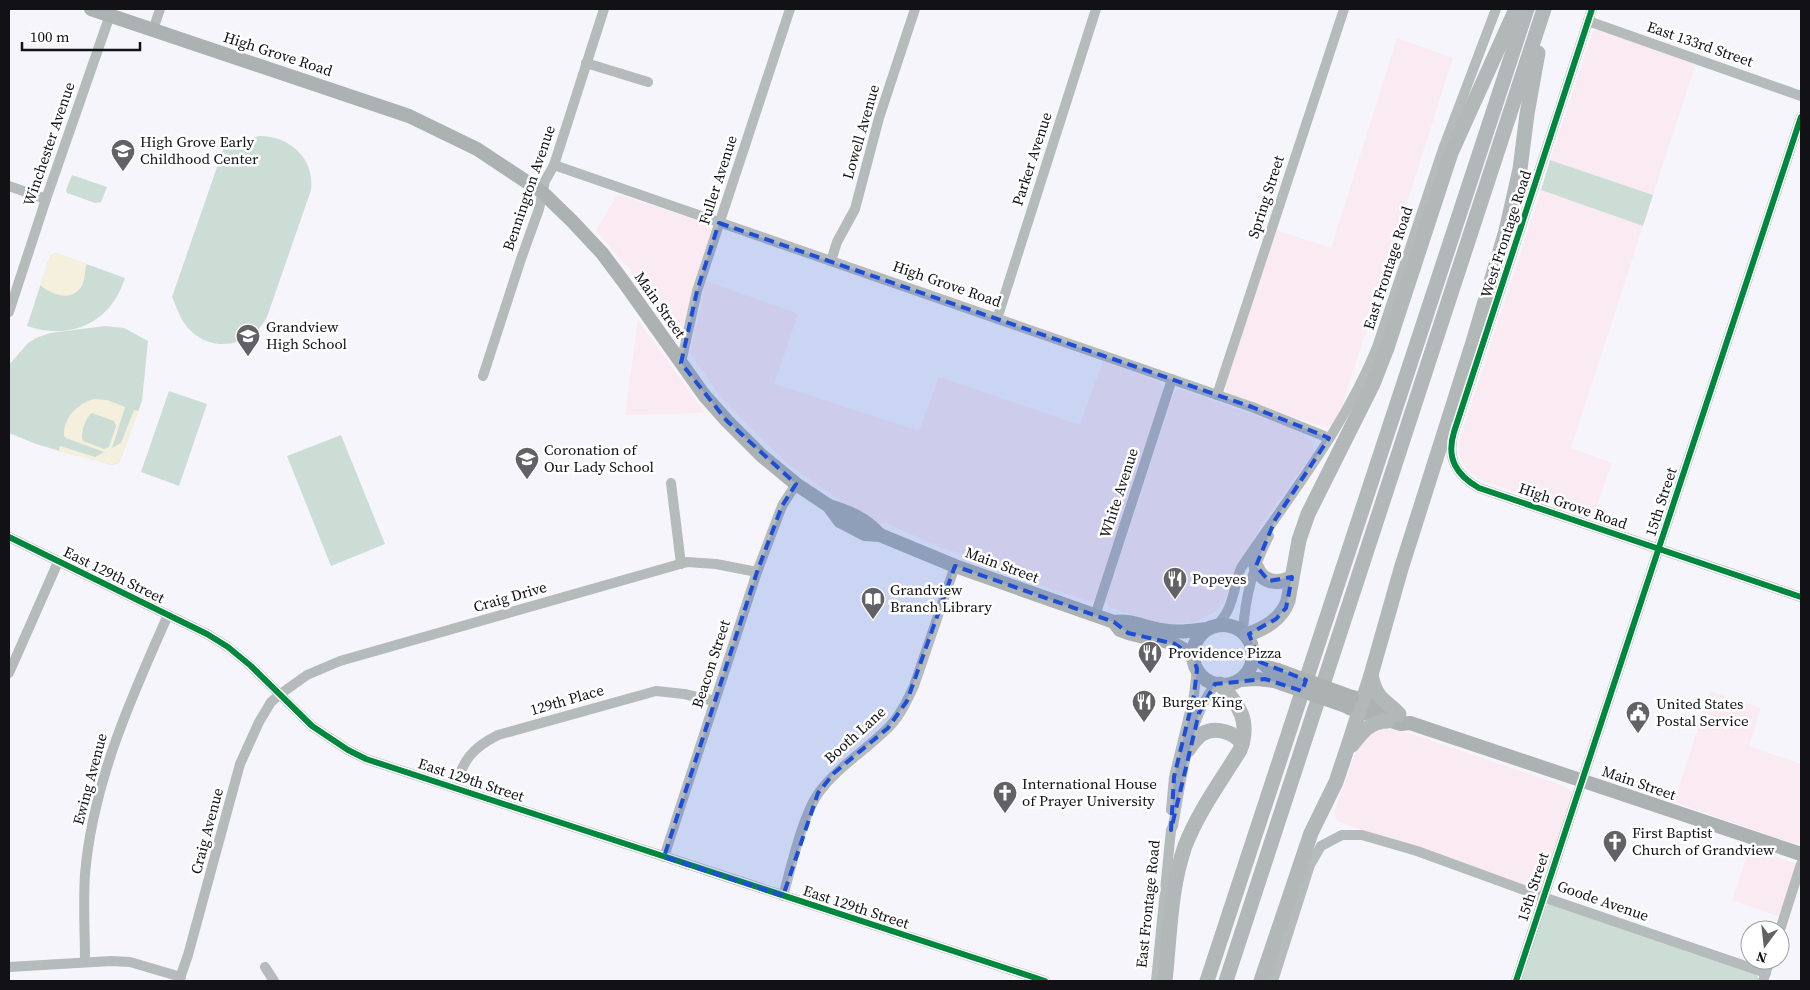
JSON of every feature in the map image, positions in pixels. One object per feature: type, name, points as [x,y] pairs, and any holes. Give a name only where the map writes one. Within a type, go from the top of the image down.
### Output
[{"type":"highway","points":[[1245,633],[1266,626],[1282,614],[1288,601],[1299,540],[1308,514],[1373,384],[1387,348],[1451,154],[1516,9]]},
{"type":"highway","points":[[1207,981],[1527,9]]},
{"type":"highway","points":[[1261,981],[1309,840],[1336,782],[1347,749],[1356,704],[1371,675],[1398,577],[1473,342],[1506,231],[1520,169],[1527,114],[1546,9]]},
{"type":"highway","points":[[1226,981],[1546,9]]},
{"type":"highway","points":[[1256,566],[1261,575],[1269,581],[1281,582],[1292,576]]},
{"type":"highway","points":[[1371,675],[1379,697],[1399,719]]},
{"type":"highway","points":[[1165,981],[1174,889],[1185,847],[1194,827],[1242,744],[1244,723],[1241,711],[1218,684]]},
{"type":"highway","points":[[1347,749],[1368,727],[1378,722],[1399,719]]},
{"type":"highway","points":[[1188,750],[1198,737],[1210,731],[1232,734],[1242,744]]},
{"type":"main road","name":"High Grove Road","points":[[91,9],[409,116],[453,137]]},
{"type":"main road","name":"Main Street","points":[[453,137],[488,156],[542,192],[572,221],[602,253],[681,363],[727,421],[758,452],[796,484],[829,506],[840,521],[865,534],[880,535],[955,566],[1114,622],[1123,620],[1170,631],[1190,632],[1212,627]]},
{"type":"main road","name":"Main Street","points":[[1114,622],[1120,630],[1175,644],[1185,649],[1195,663]]},
{"type":"main road","points":[[1231,626],[1245,633],[1252,643],[1254,654],[1250,670],[1240,680],[1228,684],[1218,684],[1207,680],[1195,663],[1196,641],[1212,627],[1231,626]]},
{"type":"main road","name":"Main Street","points":[[1254,654],[1276,676],[1801,854]]},
{"type":"main road","name":"Main Street","points":[[1240,680],[1276,676]]},
{"type":"street","points":[[153,30],[160,9]]},
{"type":"street","name":"Bennington Avenue","points":[[483,376],[521,259],[540,209],[545,181],[554,165],[604,9]]},
{"type":"street","name":"Fuller Avenue","points":[[681,363],[697,291],[790,9]]},
{"type":"street","name":"Lowell Avenue","points":[[831,261],[837,242],[855,209],[879,118],[914,9]]},
{"type":"street","name":"Parker Avenue","points":[[997,319],[1096,9]]},
{"type":"street","name":"Spring Street","points":[[1217,395],[1344,9]]},
{"type":"street","name":"East Frontage Road","points":[[1212,627],[1230,609],[1236,581],[1242,568],[1352,403],[1377,347],[1443,149],[1496,9]]},
{"type":"street","name":"West Frontage Road","points":[[1456,468],[1452,462],[1451,450],[1454,432],[1592,9]]},
{"type":"street","name":"Winchester Avenue","points":[[9,312],[110,15]]},
{"type":"street","name":"East 133rd Street","points":[[1588,21],[1801,96]]},
{"type":"street","points":[[586,63],[648,82]]},
{"type":"street","name":"15th Street","points":[[1516,981],[1801,116]]},
{"type":"street","name":"High Grove Road","points":[[554,165],[1172,379],[1329,438]]},
{"type":"street","points":[[9,186],[46,199]]},
{"type":"street","name":"White Avenue","points":[[1096,616],[1172,379]]},
{"type":"street","name":"High Grove Road","points":[[1456,468],[1479,488],[1801,597]]},
{"type":"street","points":[[671,483],[681,564]]},
{"type":"street","name":"Beacon Street","points":[[664,857],[757,572],[782,506],[796,484]]},
{"type":"street","name":"East Frontage Road","points":[[1245,633],[1247,598],[1256,566],[1275,520]]},
{"type":"street","name":"East 129th Street","points":[[9,537],[207,634],[228,647],[251,666],[312,726],[348,750],[366,759],[1045,981]]},
{"type":"street","points":[[9,673],[58,562]]},
{"type":"street","name":"Craig Drive","points":[[279,695],[306,676],[340,661],[687,562],[716,564],[757,572]]},
{"type":"street","name":"Booth Lane","points":[[783,896],[808,816],[818,793],[834,774],[888,728],[908,701],[955,566]]},
{"type":"street","name":"Ewing Avenue","points":[[85,962],[85,875],[99,792],[121,723],[168,615]]},
{"type":"street","name":"East Frontage Road","points":[[1171,830],[1169,825],[1174,776],[1194,695],[1195,663]]},
{"type":"street","name":"East Frontage Road","points":[[1156,981],[1171,830],[1188,750],[1202,704],[1218,684]]},
{"type":"street","name":"129th Place","points":[[455,788],[460,769],[470,754],[483,743],[498,735],[656,691],[684,694],[715,701]]},
{"type":"street","name":"Craig Avenue","points":[[180,979],[240,764],[259,722],[271,702],[279,695]]},
{"type":"street","name":"Goode Avenue","points":[[1272,981],[1310,865],[1322,846],[1342,835],[1362,835],[1417,851],[1764,977]]},
{"type":"street","points":[[1783,920],[1801,864]]},
{"type":"street","points":[[9,968],[111,960],[130,962],[180,979]]},
{"type":"street","points":[[265,967],[274,981]]},
{"type":"highlighted area","points":[[719,223],[1252,407],[1329,438],[1275,520],[1256,566],[1269,581],[1292,577],[1286,608],[1276,619],[1249,634],[1260,662],[1306,680],[1302,691],[1265,679],[1215,684],[1199,713],[1171,830],[1174,777],[1194,695],[1197,669],[1193,657],[1175,644],[1128,633],[1114,622],[955,566],[907,701],[888,728],[834,773],[818,793],[783,896],[664,857],[757,572],[782,506],[796,484],[727,421],[681,363],[697,291]]},
{"type":"shaded area","points":[[1593,30],[1598,30],[1696,63],[1653,195],[1550,160]]},
{"type":"shaded area","points":[[1397,38],[1453,58],[1337,422],[1332,425],[1321,426],[1228,395],[1225,387],[1276,230],[1331,248]]},
{"type":"shaded area","points":[[260,136],[281,140],[298,151],[305,159],[309,168],[311,190],[267,317],[261,327],[243,340],[221,344],[211,342],[200,338],[191,331],[180,315],[172,297],[224,147],[245,139]]},
{"type":"shaded area","points":[[1550,160],[1653,195],[1643,226],[1541,190]]},
{"type":"shaded area","points":[[72,175],[107,187],[101,202],[95,203],[67,193],[66,190]]},
{"type":"shaded area","points":[[1541,190],[1643,226],[1571,448],[1612,463],[1592,519],[1478,479],[1465,467],[1459,454],[1459,441]]},
{"type":"shaded area","points":[[618,194],[707,224],[712,229],[713,232],[686,325],[683,328],[675,328],[669,324],[638,280],[596,230]]},
{"type":"shaded area","points":[[56,253],[125,278],[119,294],[110,307],[99,317],[73,329],[58,331],[27,326],[50,256]]},
{"type":"shaded area","points":[[706,281],[798,314],[774,384],[919,431],[939,377],[1080,425],[1103,361],[1159,382],[1165,391],[1097,599],[1088,601],[1009,574],[984,561],[943,548],[886,523],[881,524],[844,503],[788,464],[723,400],[690,353]]},
{"type":"shaded area","points":[[638,320],[705,413],[625,415]]},
{"type":"shaded area","points":[[105,326],[124,328],[148,341],[142,401],[119,463],[112,465],[77,456],[36,444],[9,433],[9,365],[28,343],[50,333]]},
{"type":"shaded area","points":[[1179,389],[1298,430],[1311,440],[1314,450],[1263,522],[1234,576],[1224,601],[1216,611],[1196,622],[1170,624],[1158,623],[1109,607],[1106,600],[1173,395]]},
{"type":"shaded area","points":[[169,391],[207,404],[179,486],[141,472]]},
{"type":"shaded area","points":[[341,435],[385,544],[331,566],[287,456]]},
{"type":"shaded area","points":[[1710,691],[1761,708],[1749,746],[1801,764],[1801,842],[1792,843],[1674,802]]},
{"type":"shaded area","points":[[1391,727],[1564,786],[1571,791],[1573,797],[1541,890],[1337,821],[1334,814],[1335,810],[1357,747],[1371,730]]},
{"type":"shaded area","points":[[1750,847],[1797,864],[1781,917],[1732,900]]},
{"type":"shaded area","points":[[1551,903],[1757,975],[1759,981],[1520,981],[1547,905]]},
{"type":"sand","points":[[56,253],[87,264],[83,283],[75,293],[63,296],[51,292],[40,285],[50,256]]},
{"type":"sand","points":[[94,399],[107,400],[125,407],[112,448],[121,443],[134,410],[139,411],[119,463],[112,465],[59,451],[60,446],[95,457],[104,452],[64,436],[66,423],[72,413],[88,401]],"holes":[[[92,413],[114,421],[116,426],[109,447],[104,449],[83,441],[84,426],[87,418]]]},
{"type":"cycle path","points":[[1592,9],[1454,432],[1451,450],[1452,458],[1464,477],[1479,488],[1801,597]]},
{"type":"cycle path","points":[[1516,981],[1801,117]]},
{"type":"cycle path","points":[[9,537],[207,634],[228,647],[251,666],[312,726],[348,750],[366,759],[1045,981]]},
{"type":"place","name":"High Grove Early Childhood Center","points":[[123,172]]},
{"type":"place","name":"Grandview High School","points":[[248,357]]},
{"type":"place","name":"Coronation of Our Lady School","points":[[527,480]]},
{"type":"place","name":"Popeyes","points":[[1175,600]]},
{"type":"place","name":"Grandview Branch Library","points":[[873,620]]},
{"type":"place","name":"Providence Pizza","points":[[1150,674]]},
{"type":"place","name":"Burger King","points":[[1144,723]]},
{"type":"place","name":"United States Postal Service","points":[[1638,734]]},
{"type":"place","name":"International House of Prayer University","points":[[1005,814]]},
{"type":"place","name":"First Baptist Church of Grandview","points":[[1615,863]]}]
